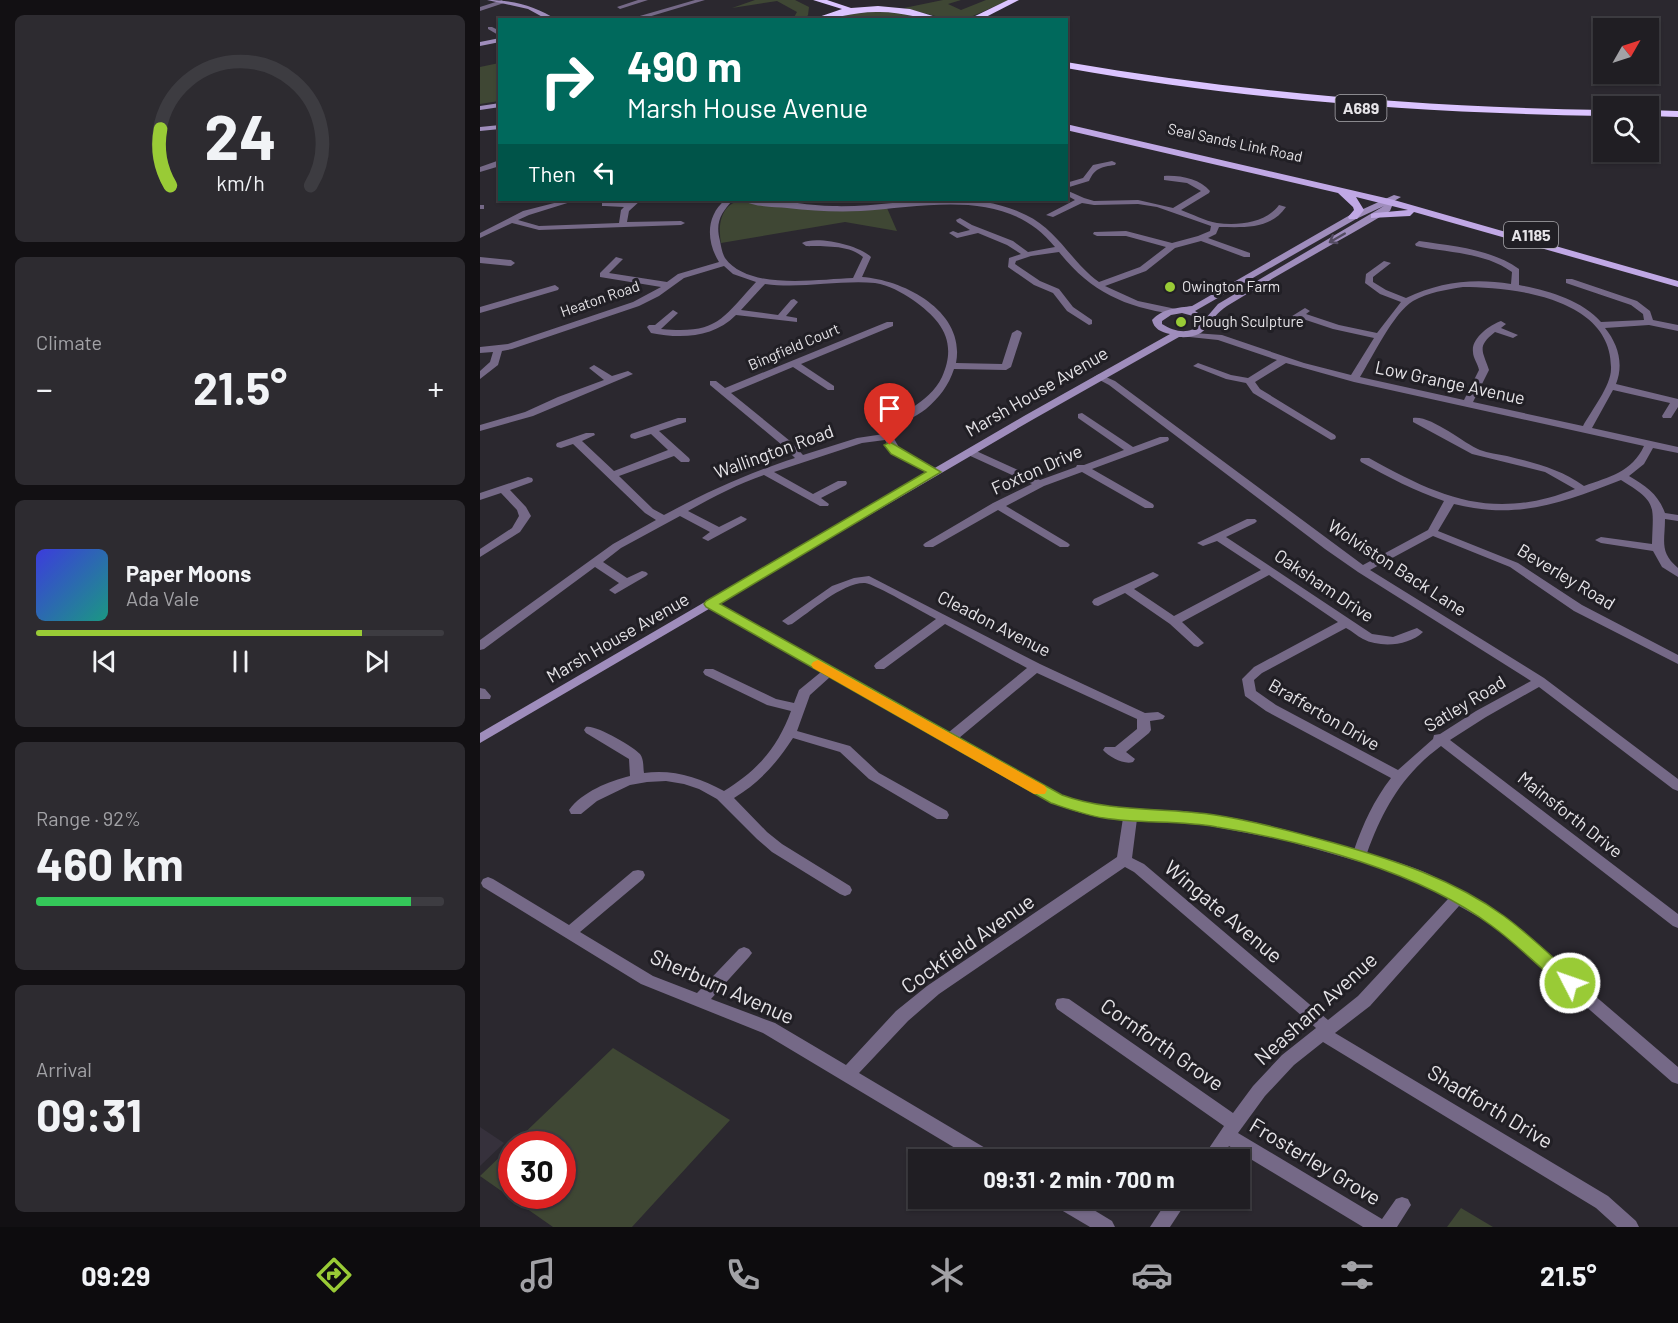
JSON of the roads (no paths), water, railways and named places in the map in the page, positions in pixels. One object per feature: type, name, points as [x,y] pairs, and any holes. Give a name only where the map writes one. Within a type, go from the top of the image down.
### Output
[{"type":"highway","points":[[817,0],[840,8],[910,10],[936,18]]},
{"type":"highway","points":[[975,18],[1015,0]]},
{"type":"highway","points":[[806,1],[813,6],[815,11],[810,18]]},
{"type":"highway","points":[[821,18],[837,13],[870,9]]},
{"type":"highway","name":"A689","points":[[1068,65],[1126,79],[1354,103],[1484,111],[1593,113]]},
{"type":"highway","name":"A689","points":[[1068,69],[1218,94],[1350,107],[1458,114],[1593,117]]},
{"type":"highway","points":[[1659,113],[1678,114]]},
{"type":"highway","points":[[1659,118],[1678,118]]},
{"type":"main road","name":"Seal Sands Link Road","points":[[1068,121],[1292,170],[1393,199]]},
{"type":"main road","name":"Seal Sands Link Road","points":[[1068,127],[1393,199]]},
{"type":"main road","name":"A1185","points":[[1291,178],[1342,193],[1355,200],[1359,210],[1353,217]]},
{"type":"main road","name":"A1185","points":[[1393,199],[1453,220],[1678,284]]},
{"type":"main road","name":"A1185","points":[[1393,199],[1498,225],[1664,280]]},
{"type":"main road","points":[[1375,216],[1407,213],[1453,220]]},
{"type":"street","points":[[490,0],[530,8],[550,18]]},
{"type":"street","points":[[624,4],[645,0]]},
{"type":"street","points":[[636,18],[702,0]]},
{"type":"street","points":[[480,9],[502,2]]},
{"type":"street","points":[[490,28],[498,33]]},
{"type":"street","points":[[480,44],[498,40]]},
{"type":"street","points":[[480,108],[498,105]]},
{"type":"street","points":[[480,129],[498,127]]},
{"type":"street","points":[[1068,185],[1086,179],[1090,168],[1097,161],[1112,163]]},
{"type":"street","points":[[480,170],[498,164]]},
{"type":"street","points":[[1164,177],[1209,188],[1199,197],[1175,210]]},
{"type":"street","points":[[1068,193],[1081,200],[1103,204],[1146,202],[1216,225],[1258,223],[1271,219],[1281,209],[1291,214]]},
{"type":"street","points":[[1147,350],[1158,322],[1165,314],[1204,303],[1353,217],[1393,199]]},
{"type":"street","name":"Marsh House Avenue","points":[[480,739],[1099,377],[1181,334],[1195,332],[1205,325],[1221,306],[1387,209],[1393,199]]},
{"type":"street","points":[[1054,210],[1081,200]]},
{"type":"street","points":[[480,236],[509,220],[570,201]]},
{"type":"street","points":[[605,204],[628,205],[635,201]]},
{"type":"street","points":[[728,201],[718,211],[712,226],[720,257],[724,263],[744,275],[763,280],[799,284],[856,280],[879,281],[896,286],[933,311],[948,328],[952,339],[952,366],[942,387],[922,407],[894,425],[888,437],[896,451],[935,472]]},
{"type":"street","points":[[760,201],[841,209],[940,201],[982,202],[1034,220],[1049,232],[1078,269],[1098,285],[1139,306],[1169,332],[1181,334]]},
{"type":"street","points":[[622,224],[628,205]]},
{"type":"street","points":[[509,220],[539,228],[622,224],[668,218],[681,223]]},
{"type":"street","points":[[963,222],[1010,243],[1027,255]]},
{"type":"street","points":[[1098,285],[1143,269],[1172,246],[1201,238],[1213,232],[1216,225]]},
{"type":"street","points":[[953,233],[957,236],[978,227]]},
{"type":"street","points":[[1097,234],[1114,228],[1172,246]]},
{"type":"street","points":[[1201,238],[1244,251]]},
{"type":"street","points":[[806,243],[849,248],[865,254],[866,262],[856,280]]},
{"type":"street","points":[[1419,244],[1429,248],[1461,250],[1506,264],[1516,271],[1515,287]]},
{"type":"street","points":[[1062,249],[1027,255],[1012,260],[1011,265],[1037,283],[1056,291],[1070,309],[1086,323],[1100,318]]},
{"type":"street","points":[[619,259],[603,275],[668,285]]},
{"type":"street","points":[[480,269],[484,261],[511,263]]},
{"type":"street","name":"Heaton Road","points":[[480,350],[498,349],[636,304],[690,272],[724,263]]},
{"type":"street","points":[[1366,264],[1383,266],[1369,276],[1369,283],[1383,292],[1407,301]]},
{"type":"street","points":[[1584,277],[1572,282],[1634,303],[1647,313],[1649,322]]},
{"type":"street","points":[[673,313],[653,329],[685,335],[702,333],[721,325],[763,280]]},
{"type":"street","points":[[1354,379],[1400,306],[1407,301],[1428,290],[1455,285],[1483,284],[1515,287],[1565,301],[1601,324],[1615,353],[1616,370],[1610,386],[1586,429]]},
{"type":"street","points":[[480,310],[535,290],[555,288]]},
{"type":"street","points":[[780,318],[794,302]]},
{"type":"street","points":[[1139,306],[1198,315],[1205,325]]},
{"type":"street","points":[[1076,314],[1088,310]]},
{"type":"street","points":[[735,312],[794,320]]},
{"type":"street","points":[[1286,323],[1303,312],[1336,327],[1380,338]]},
{"type":"street","name":"Bingfield Court","points":[[866,322],[875,329]]},
{"type":"street","points":[[1601,324],[1649,322],[1678,328]]},
{"type":"street","name":"Bingfield Court","points":[[724,392],[890,324]]},
{"type":"street","name":"Low Grange Avenue","points":[[1205,325],[1219,337]]},
{"type":"street","points":[[1467,404],[1484,370],[1477,345],[1498,326],[1513,335]]},
{"type":"street","points":[[1007,363],[1017,333]]},
{"type":"street","name":"Low Grange Avenue","points":[[1181,334],[1219,337],[1284,360],[1354,379],[1678,450]]},
{"type":"street","points":[[480,376],[495,363],[498,349]]},
{"type":"street","points":[[1198,366],[1241,381],[1251,381],[1284,360]]},
{"type":"street","points":[[952,366],[1007,363],[1018,368]]},
{"type":"street","points":[[795,364],[831,388]]},
{"type":"street","points":[[1212,370],[1221,365]]},
{"type":"street","points":[[594,368],[611,380]]},
{"type":"street","points":[[817,377],[830,372]]},
{"type":"street","points":[[480,428],[529,414],[561,399],[628,374]]},
{"type":"street","name":"Wolviston Back Lane","points":[[1099,377],[1112,382],[1362,570],[1540,681],[1678,786]]},
{"type":"street","points":[[1251,381],[1256,391],[1266,399],[1326,435],[1309,438]]},
{"type":"street","points":[[713,383],[786,443],[801,459]]},
{"type":"street","points":[[1610,386],[1677,402],[1667,416]]},
{"type":"street","points":[[1082,416],[1131,450]]},
{"type":"street","points":[[635,436],[682,420]]},
{"type":"street","points":[[1417,420],[1439,426],[1476,452],[1549,470],[1583,490]]},
{"type":"street","points":[[651,430],[685,460]]},
{"type":"street","points":[[561,445],[590,435]]},
{"type":"street","name":"Wallington Road","points":[[480,646],[617,546],[729,485],[861,440],[888,437]]},
{"type":"street","name":"Foxton Drive","points":[[929,545],[997,505],[1040,484],[1081,467],[1164,439]]},
{"type":"street","points":[[575,440],[649,511],[664,520]]},
{"type":"street","points":[[1365,460],[1372,469],[1450,501],[1523,507],[1556,500],[1622,476],[1639,465],[1650,443]]},
{"type":"street","points":[[613,475],[675,452]]},
{"type":"street","points":[[970,452],[1040,484]]},
{"type":"street","points":[[1081,467],[1149,506]]},
{"type":"street","points":[[765,471],[818,501],[842,483]]},
{"type":"street","points":[[1622,476],[1654,500],[1659,515],[1657,548],[1664,562],[1677,578]]},
{"type":"street","points":[[480,497],[528,480]]},
{"type":"street","points":[[480,554],[516,530],[525,516],[522,509],[504,489]]},
{"type":"street","points":[[1362,570],[1432,532],[1450,501]]},
{"type":"street","points":[[997,505],[1063,546]]},
{"type":"street","points":[[680,511],[719,532]]},
{"type":"street","points":[[1659,515],[1678,518]]},
{"type":"street","points":[[708,538],[741,519]]},
{"type":"street","points":[[1203,543],[1251,521]]},
{"type":"street","name":"Beverley Road","points":[[1432,532],[1514,565],[1578,608],[1678,660]]},
{"type":"street","name":"Oaksham Drive","points":[[1218,536],[1368,637],[1380,642],[1398,641],[1417,632]]},
{"type":"street","points":[[1601,540],[1622,547],[1657,548]]},
{"type":"street","points":[[595,562],[627,583]]},
{"type":"street","points":[[1174,621],[1268,571]]},
{"type":"street","points":[[615,590],[642,574]]},
{"type":"street","points":[[1098,602],[1153,575]]},
{"type":"street","name":"Cleadon Avenue","points":[[789,622],[845,583],[858,579],[869,579],[1036,667],[1143,717]]},
{"type":"street","points":[[1126,589],[1174,621],[1198,643]]},
{"type":"street","points":[[710,604],[1057,799],[1081,808],[1217,821],[1284,835],[1396,867],[1459,896],[1498,921],[1678,1077]]},
{"type":"street","points":[[881,666],[944,619]]},
{"type":"street","name":"Brafferton Drive","points":[[1346,623],[1258,670],[1248,679],[1250,693],[1271,708],[1398,776]]},
{"type":"street","points":[[948,738],[1036,667]]},
{"type":"street","points":[[724,798],[763,769],[790,733],[804,693],[829,671]]},
{"type":"street","points":[[709,672],[772,702],[799,708]]},
{"type":"street","name":"Satley Road","points":[[1359,855],[1365,833],[1398,776],[1439,738],[1540,681]]},
{"type":"street","points":[[1118,754],[1144,730],[1143,717],[1158,716]]},
{"type":"street","points":[[591,730],[607,746],[632,754],[636,758],[638,777]]},
{"type":"street","points":[[790,733],[845,749],[874,776],[942,815]]},
{"type":"street","name":"Mainsforth Drive","points":[[1439,738],[1678,922]]},
{"type":"street","points":[[576,810],[587,799],[606,788],[638,777],[675,778],[699,783],[724,798],[765,839],[785,855],[845,890]]},
{"type":"street","points":[[1124,860],[1127,853],[1131,814]]},
{"type":"street","name":"Wingate Avenue","points":[[1124,860],[1139,868],[1325,1031]]},
{"type":"street","name":"Cockfield Avenue","points":[[847,1075],[902,1016],[933,990],[1124,860]]},
{"type":"street","points":[[569,933],[623,895],[638,874]]},
{"type":"street","name":"Sherburn Avenue","points":[[498,886],[569,933],[647,980],[769,1029],[972,1149]]},
{"type":"street","name":"Neasham Avenue","points":[[1217,1149],[1259,1091],[1288,1060],[1364,1001],[1459,896]]},
{"type":"street","points":[[700,1000],[741,963]]},
{"type":"street","name":"Cornforth Grove","points":[[1063,1004],[1231,1129]]},
{"type":"street","name":"Shadforth Drive","points":[[1325,1031],[1602,1202],[1630,1227]]},
{"type":"street","name":"Frosterley Grove","points":[[1231,1129],[1379,1227]]},
{"type":"street","name":"Frosterley Grove","points":[[1387,1227],[1402,1205]]},
{"type":"street","points":[[1076,1209],[1106,1227]]},
{"type":"street","points":[[1159,1227],[1172,1209]]},
{"type":"place","name":"Owington Farm","points":[[1170,287]]},
{"type":"place","name":"Plough Sculpture","points":[[1181,322]]}]
